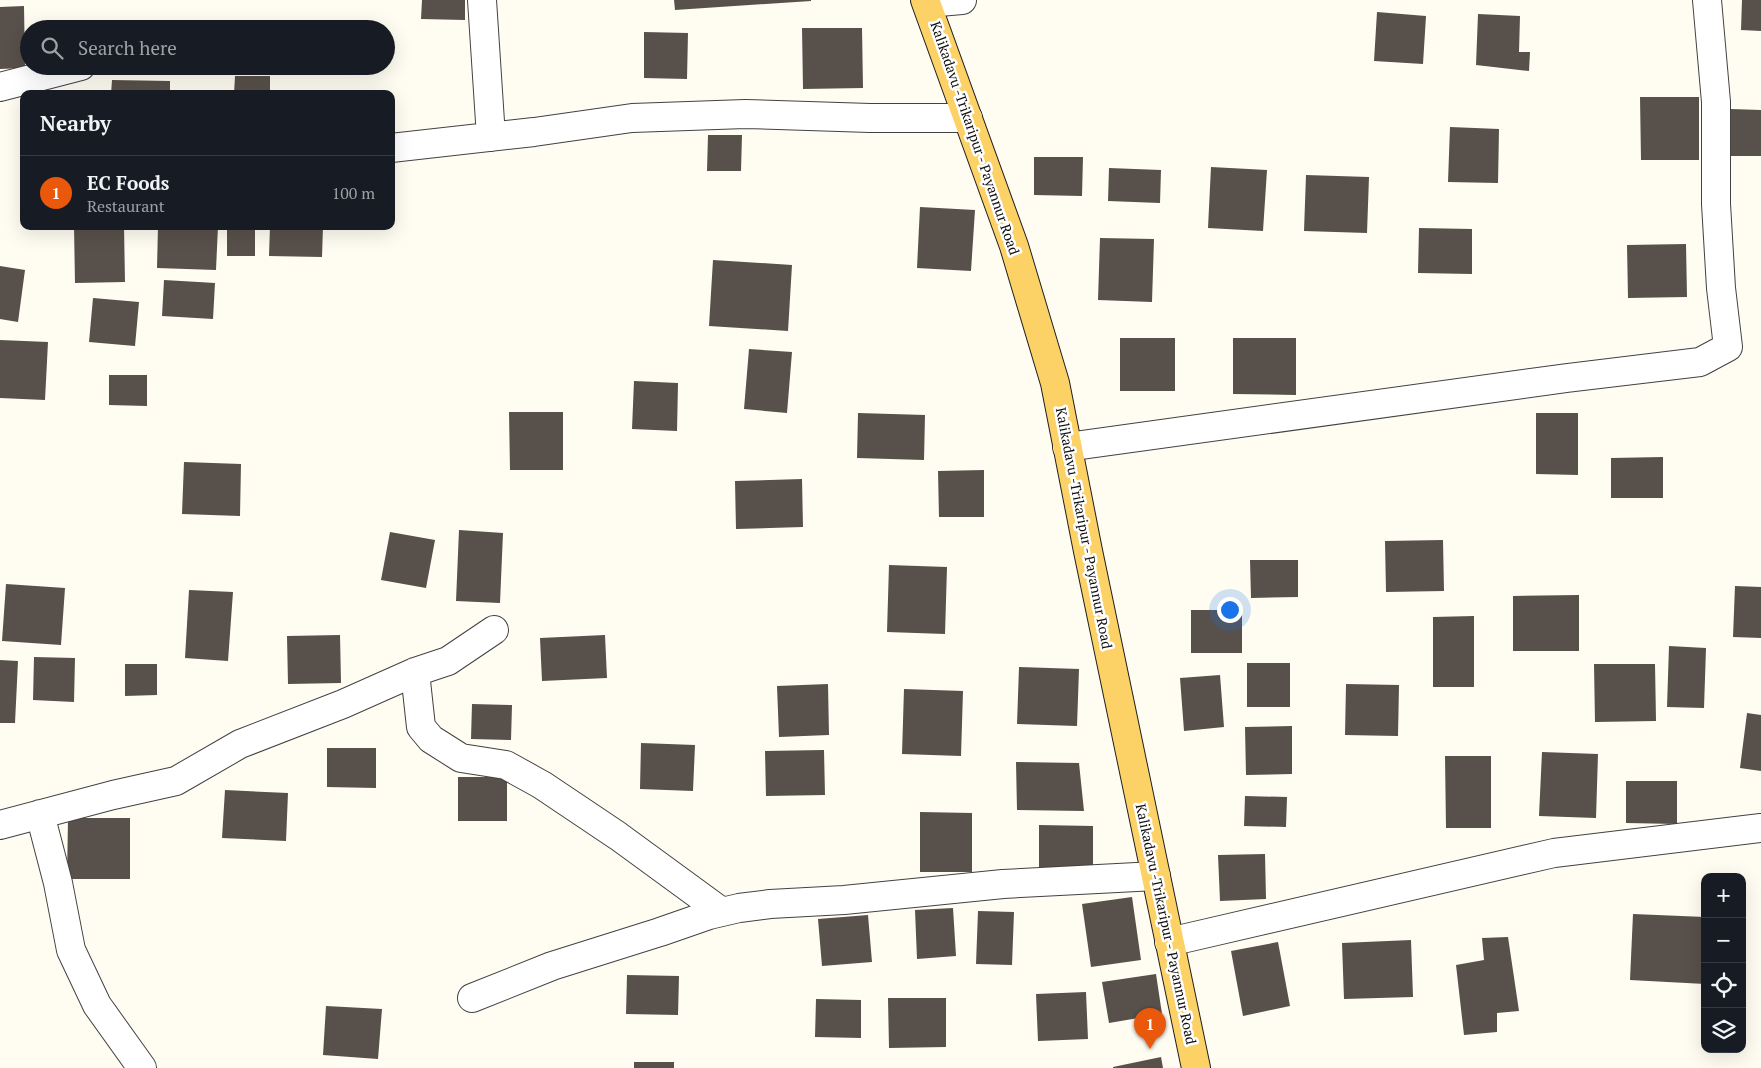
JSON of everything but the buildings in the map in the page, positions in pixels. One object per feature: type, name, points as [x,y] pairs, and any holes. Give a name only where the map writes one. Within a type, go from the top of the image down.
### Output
[{"type":"main road","name":"Kalikadavu -Trikaripur - Payannur Road","points":[[926,2],[1014,246],[1055,383],[1168,942],[1196,1068]]},
{"type":"street","points":[[482,0],[491,137]]},
{"type":"street","points":[[926,2],[962,0]]},
{"type":"street","points":[[1068,447],[1558,379],[1700,362],[1728,347],[1721,288],[1716,204],[1716,102],[1708,0]]},
{"type":"street","points":[[0,87],[46,75]]},
{"type":"street","points":[[395,148],[632,118],[744,114],[870,118],[968,118]]},
{"type":"street","points":[[0,825],[112,795],[176,781],[240,744],[343,704],[415,672],[448,661],[494,630]]},
{"type":"street","points":[[415,672],[420,727],[431,740],[461,758],[506,765],[542,785],[618,836],[722,912]]},
{"type":"street","points":[[40,814],[58,883],[71,950],[96,1005],[142,1068]]},
{"type":"street","points":[[1168,942],[1554,853],[1761,828]]},
{"type":"street","points":[[472,998],[552,966],[722,912],[770,904],[844,900],[1004,884],[1156,876]]},
{"type":"place","name":"EC Foods","points":[[1150,1049]]}]
